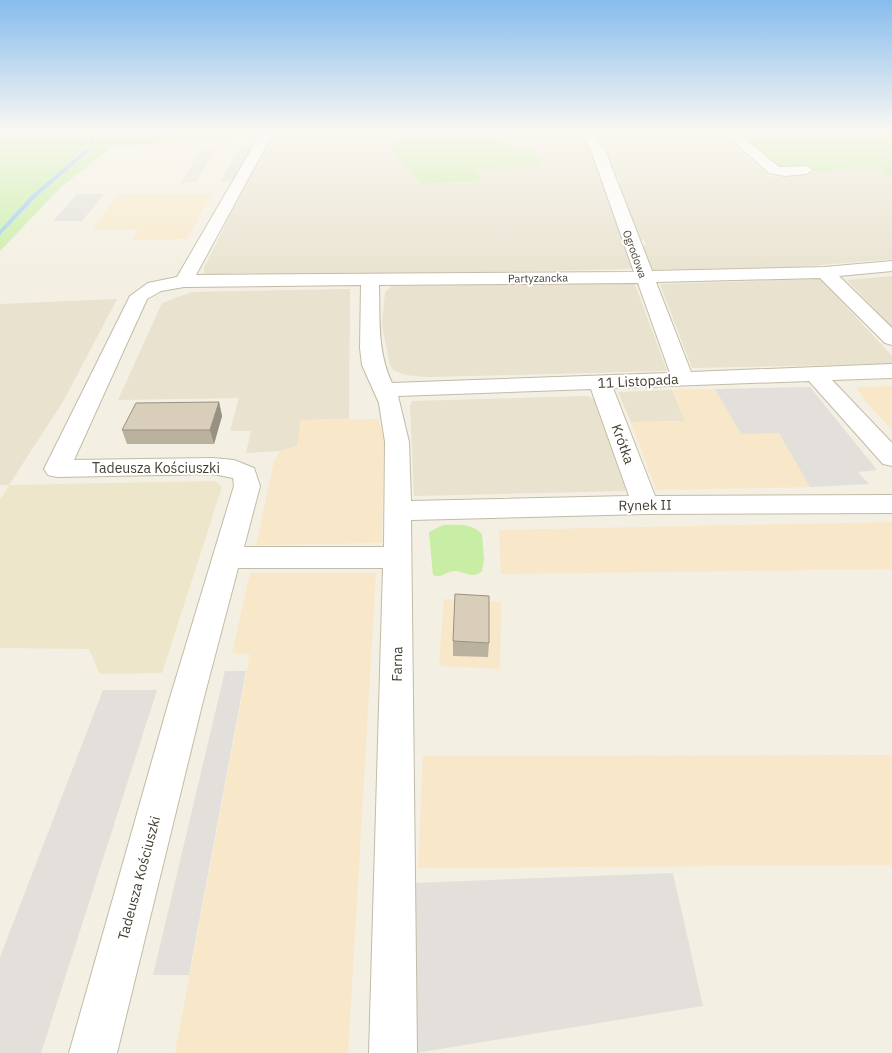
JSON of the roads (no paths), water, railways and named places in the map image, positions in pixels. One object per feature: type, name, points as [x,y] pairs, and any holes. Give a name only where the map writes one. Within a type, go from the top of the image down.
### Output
[{"type":"street","points":[[184,281],[240,180]]},
{"type":"street","name":"Ogrodowa","points":[[609,180],[643,277],[683,379]]},
{"type":"street","name":"Partyzancka","points":[[184,281],[643,277],[825,272],[892,266]]},
{"type":"street","points":[[825,272],[892,339]]},
{"type":"street","name":"Farna","points":[[370,280],[370,348],[373,365],[395,421],[398,511],[393,1053]]},
{"type":"street","name":"Tadeusza Kościuszki","points":[[93,1053],[186,701],[247,486],[245,474],[234,468],[213,466],[57,469],[139,296],[155,287],[184,281]]},
{"type":"street","name":"11 Listopada","points":[[384,390],[600,383],[892,370]]},
{"type":"street","points":[[814,373],[892,458]]},
{"type":"street","name":"Krótka","points":[[600,383],[645,505]]},
{"type":"street","name":"Rynek II","points":[[398,511],[645,505],[892,504]]},
{"type":"street","points":[[228,556],[398,558]]},
{"type":"waterway","points":[[0,233],[33,197],[53,180]]}]
